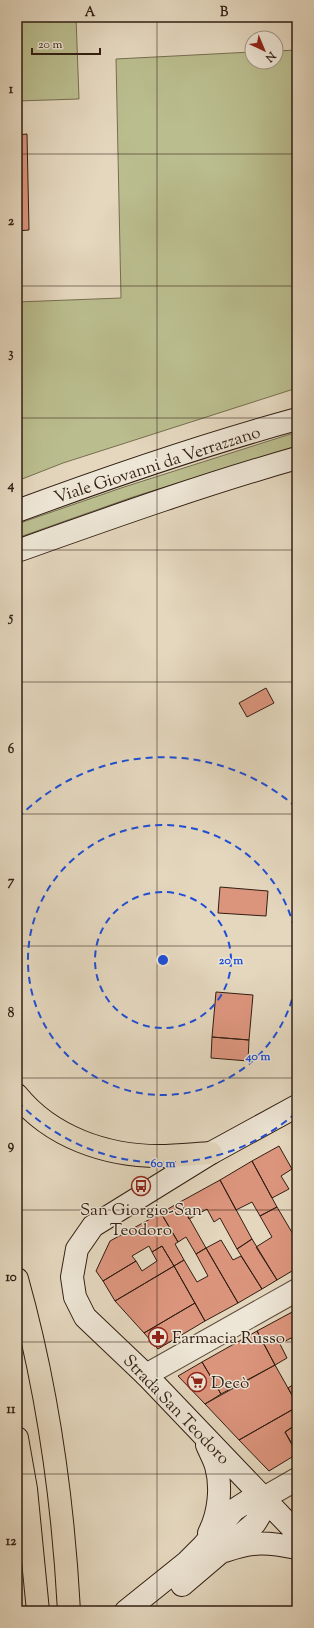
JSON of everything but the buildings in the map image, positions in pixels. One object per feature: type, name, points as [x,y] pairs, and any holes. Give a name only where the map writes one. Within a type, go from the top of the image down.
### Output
[{"type":"main road","points":[[17,1095],[28,1108],[54,1129],[89,1145],[120,1153],[159,1156],[211,1153]]},
{"type":"main road","points":[[17,1279],[43,1392],[57,1485],[67,1577],[69,1611]]},
{"type":"main road","points":[[17,1438],[26,1489],[38,1611]]},
{"type":"street","name":"Viale Giovanni da Verrazzano","points":[[17,511],[86,486],[258,430],[297,419]]},
{"type":"street","points":[[17,551],[124,513],[297,458]]},
{"type":"street","name":"Strada San Teodoro","points":[[297,1106],[211,1153],[93,1226],[77,1249],[72,1277],[75,1297],[85,1317],[146,1375],[297,1533]]},
{"type":"street","points":[[146,1375],[297,1290]]},
{"type":"street","points":[[204,1437],[216,1466],[219,1490],[217,1510],[212,1527],[211,1550]]},
{"type":"street","points":[[132,1611],[170,1594],[192,1578],[211,1550],[234,1510],[248,1501],[264,1498],[297,1479]]},
{"type":"street","points":[[126,1611],[167,1579],[211,1550],[264,1542],[297,1548]]},
{"type":"green space","points":[[17,17],[76,17],[79,99],[17,101]]},
{"type":"green space","points":[[297,50],[297,388],[63,463],[17,481],[17,302],[121,298],[116,59],[244,52],[244,70],[284,70],[284,51]]},
{"type":"green space","points":[[297,432],[297,446],[133,497],[17,538],[17,524],[124,487]]},
{"type":"place","name":"San Giorgio-San Teodoro","points":[[141,1186]]},
{"type":"place","name":"Farmacia Russo","points":[[158,1337]]},
{"type":"place","name":"Decò","points":[[197,1382]]}]
